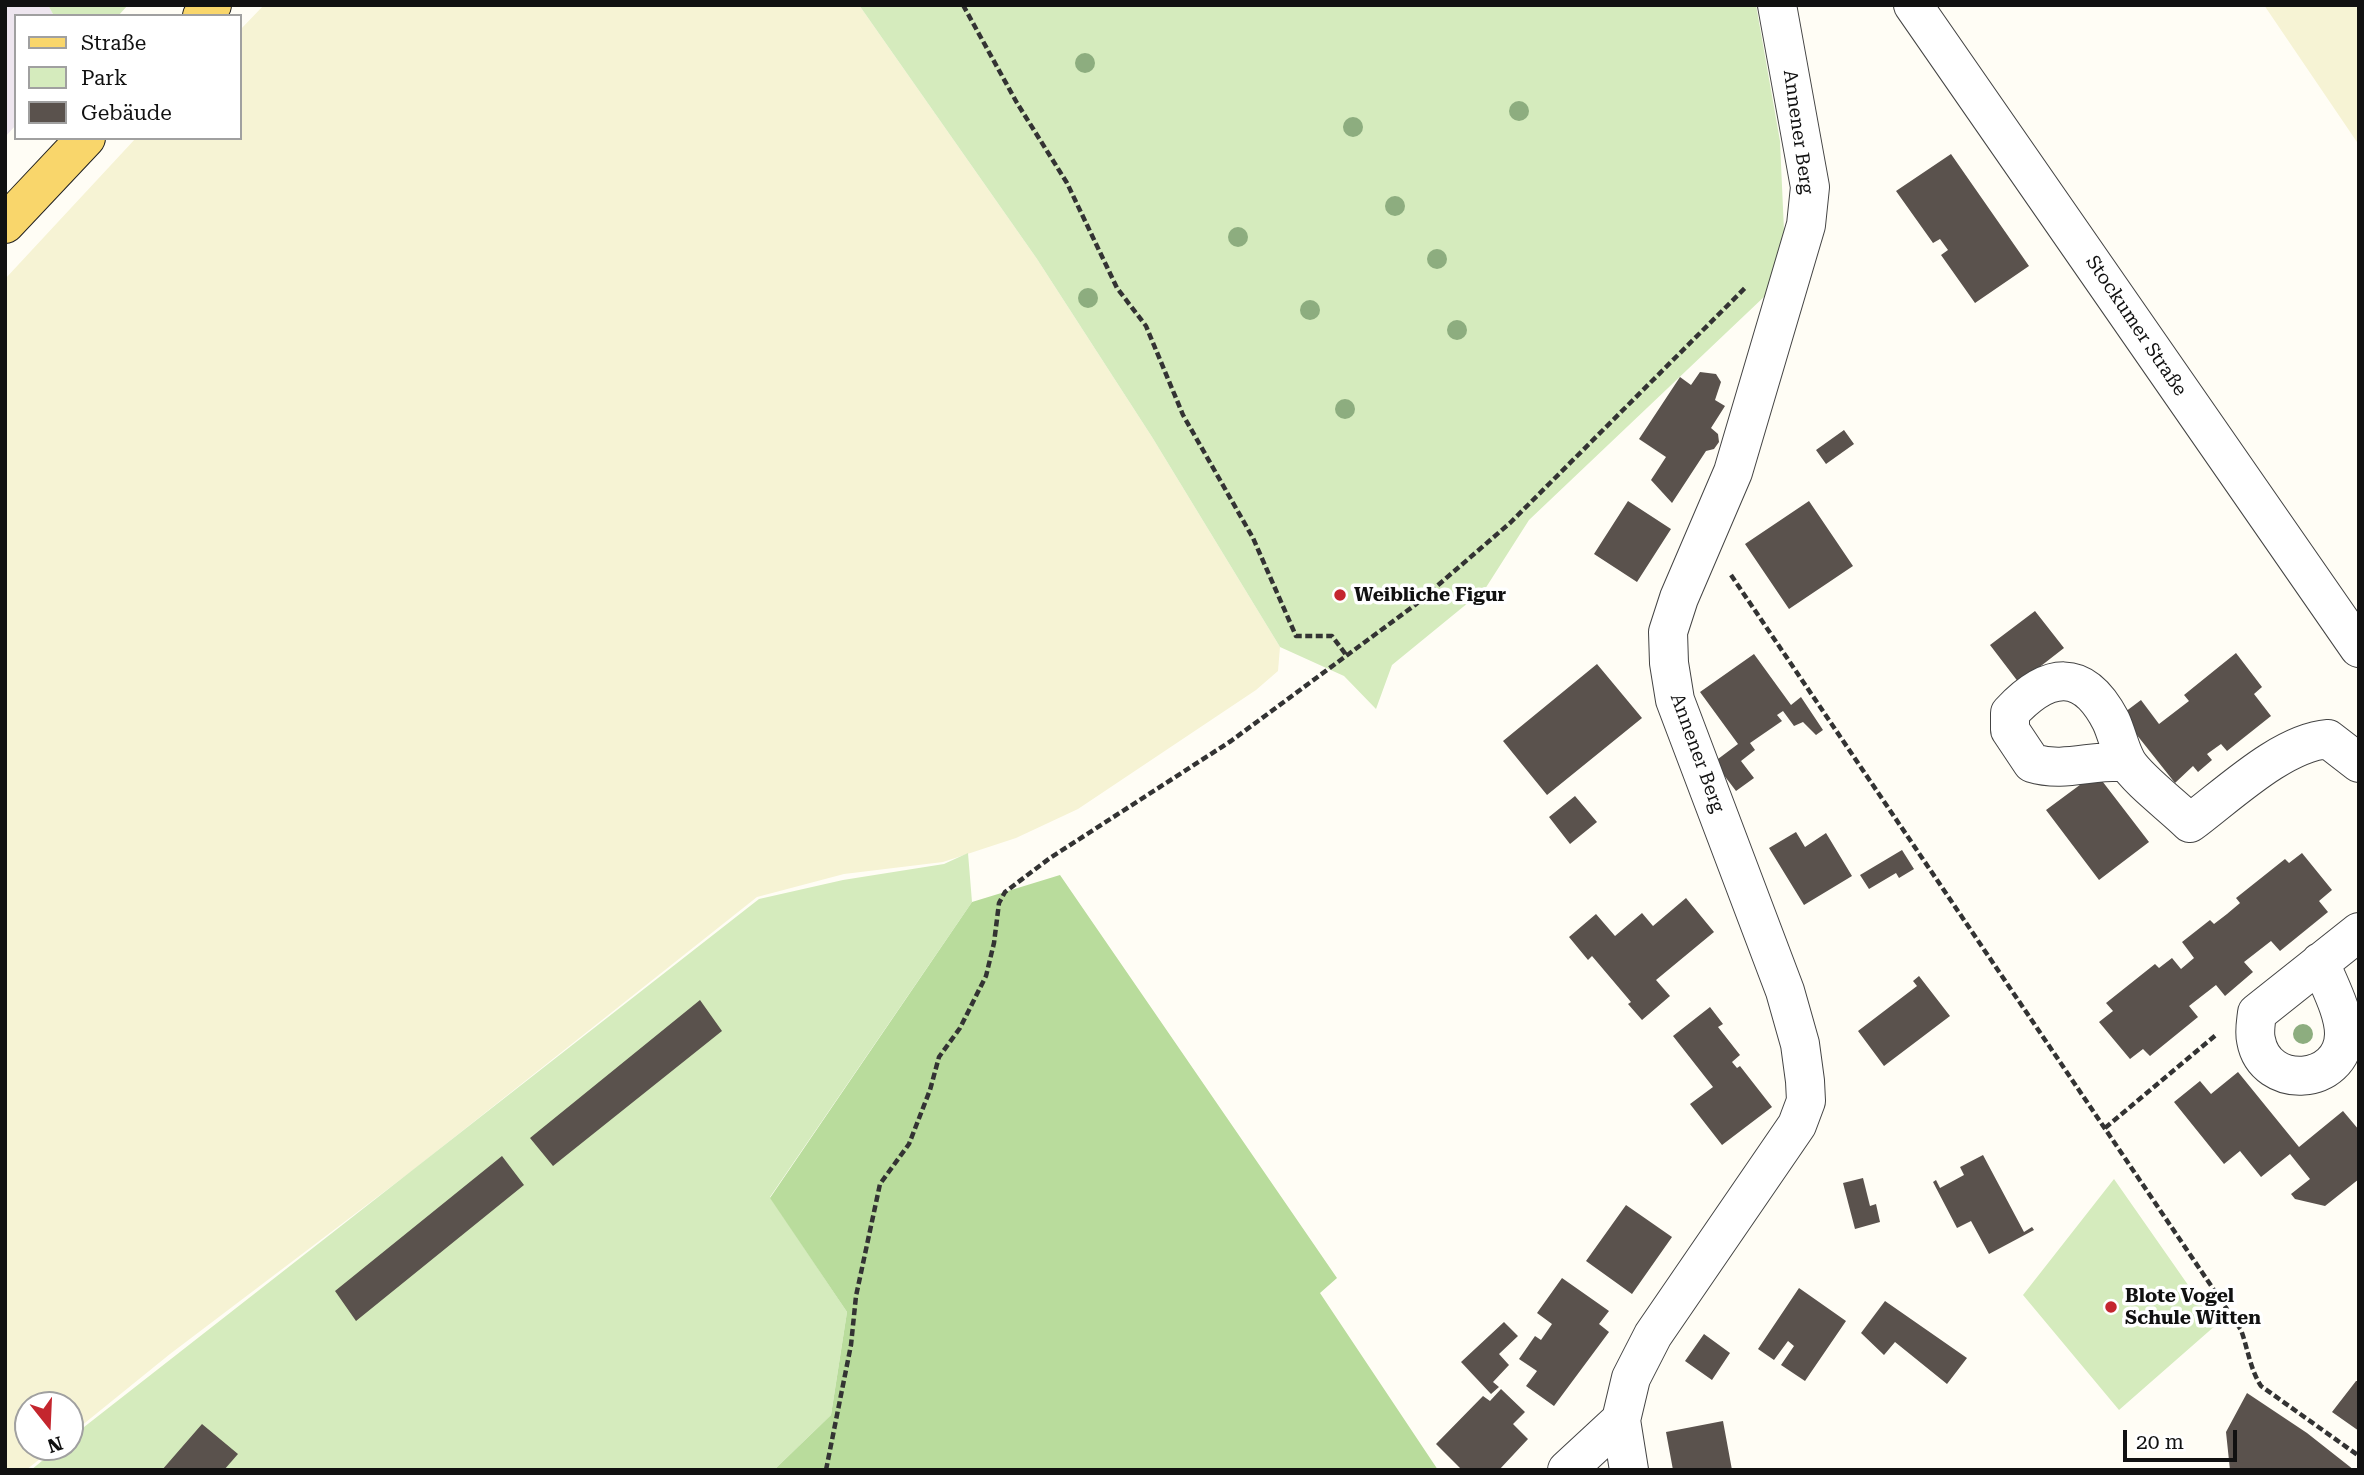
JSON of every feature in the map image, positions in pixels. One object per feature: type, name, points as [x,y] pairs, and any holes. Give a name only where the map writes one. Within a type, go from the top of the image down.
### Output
[{"type":"main road","points":[[5,224],[84,140]]},
{"type":"street","name":"Annener Berg","points":[[1629,1470],[1621,1420],[1631,1378],[1653,1335],[1797,1125],[1805,1101],[1800,1044],[1785,991],[1673,688],[1668,632],[1679,598],[1733,472],[1807,225],[1810,187],[1777,5]]},
{"type":"street","name":"Stockumer Straße","points":[[1913,5],[2359,648]]},
{"type":"street","points":[[2127,762],[2190,822],[2288,751],[2308,741],[2328,739],[2359,763]]},
{"type":"street","points":[[2320,962],[2343,1022],[2341,1048],[2331,1064],[2311,1076],[2300,1077],[2277,1071],[2259,1052],[2255,1038],[2257,1013],[2320,962],[2359,932]]},
{"type":"street","points":[[1567,1470],[1621,1420]]},
{"type":"path","points":[[963,5],[1017,103],[1067,183],[1117,288],[1146,326],[1182,415],[1253,538],[1296,636],[1332,636],[1347,656]]},
{"type":"path","points":[[826,1470],[852,1345],[856,1296],[880,1184],[909,1144],[930,1090],[939,1057],[960,1028],[986,976],[999,904],[1005,892],[1050,858],[1231,741],[1415,605],[1510,523],[1748,284]]},
{"type":"path","points":[[1704,541],[1722,562],[2241,1330],[2250,1353],[2252,1373],[2261,1386],[2359,1456]]},
{"type":"path","points":[[2105,1128],[2221,1031],[2257,1013]]},
{"type":"shaded area","points":[[5,5],[48,5],[53,14],[14,14],[14,127],[5,137]]},
{"type":"shaded area","points":[[264,5],[859,5],[1037,259],[1152,437],[1280,647],[1278,671],[1256,690],[1078,809],[1016,838],[943,862],[844,874],[757,897],[413,1170],[170,1354],[84,1424],[84,1391],[14,1391],[14,1461],[37,1461],[26,1470],[5,1470],[5,279],[134,140],[242,140],[242,28]]},
{"type":"shaded area","points":[[2264,5],[2359,5],[2359,145]]},
{"type":"green space","points":[[48,5],[128,5],[120,14],[53,14]]},
{"type":"green space","points":[[859,5],[1756,5],[1780,141],[1786,276],[1529,520],[1485,589],[1392,665],[1376,709],[1344,676],[1280,647],[1152,437],[1037,259]]},
{"type":"green space","points":[[968,853],[972,902],[770,1197],[847,1312],[831,1415],[774,1470],[31,1470],[42,1461],[84,1461],[84,1427],[759,899],[843,880],[944,864]]},
{"type":"green space","points":[[1060,875],[1337,1278],[1320,1293],[1438,1470],[774,1470],[831,1415],[847,1312],[770,1198],[972,902]]},
{"type":"green space","points":[[2114,1179],[2216,1325],[2119,1410],[2023,1295]]},
{"type":"building","points":[[1951,154],[2029,266],[1975,303],[1941,255],[1948,250],[1940,239],[1933,243],[1896,191]]},
{"type":"building","points":[[1700,372],[1716,374],[1721,382],[1715,400],[1725,406],[1711,428],[1718,434],[1719,442],[1714,449],[1706,451],[1672,503],[1651,480],[1666,457],[1639,439],[1680,377],[1691,385]]},
{"type":"building","points":[[1844,430],[1854,444],[1826,464],[1816,450]]},
{"type":"building","points":[[1628,501],[1671,529],[1637,582],[1594,554]]},
{"type":"building","points":[[1809,501],[1853,566],[1789,609],[1745,544]]},
{"type":"building","points":[[2035,611],[2064,648],[2019,683],[1990,645]]},
{"type":"building","points":[[2236,653],[2262,687],[2254,694],[2271,716],[2227,751],[2221,744],[2207,754],[2212,760],[2198,772],[2193,766],[2175,783],[2121,715],[2141,700],[2159,724],[2189,701],[2184,695]]},
{"type":"building","points":[[1754,654],[1791,705],[1801,697],[1823,730],[1816,735],[1803,722],[1794,726],[1783,711],[1777,715],[1782,721],[1750,743],[1755,750],[1741,761],[1754,778],[1736,791],[1714,762],[1738,744],[1700,692]]},
{"type":"building","points":[[1597,664],[1642,718],[1547,795],[1503,741]]},
{"type":"building","points":[[2096,773],[2149,842],[2099,880],[2046,810]]},
{"type":"building","points":[[1575,796],[1597,822],[1570,844],[1549,817]]},
{"type":"building","points":[[1796,832],[1805,847],[1826,833],[1852,876],[1804,905],[1769,848]]},
{"type":"building","points":[[1902,850],[1914,869],[1899,878],[1896,873],[1869,889],[1860,875]]},
{"type":"building","points":[[2302,853],[2332,890],[2319,901],[2328,912],[2280,951],[2271,941],[2244,962],[2253,972],[2225,996],[2216,985],[2189,1006],[2198,1017],[2150,1056],[2143,1049],[2130,1059],[2099,1022],[2113,1011],[2106,1003],[2155,964],[2159,968],[2172,958],[2181,969],[2194,958],[2182,942],[2210,920],[2214,924],[2227,914],[2240,903],[2236,898],[2285,859],[2289,863]]},
{"type":"building","points":[[1686,898],[1714,932],[1656,980],[1670,996],[1642,1020],[1628,1004],[1631,1002],[1592,956],[1588,960],[1569,937],[1596,914],[1615,936],[1642,913],[1653,926]]},
{"type":"building","points":[[1919,976],[1950,1016],[1884,1066],[1858,1031],[1917,986],[1913,981]]},
{"type":"building","points":[[700,1000],[722,1031],[553,1166],[530,1138]]},
{"type":"building","points":[[1710,1007],[1723,1024],[1718,1027],[1740,1055],[1732,1062],[1737,1068],[1740,1066],[1772,1107],[1722,1145],[1690,1104],[1713,1087],[1673,1036]]},
{"type":"building","points":[[2238,1072],[2299,1147],[2343,1111],[2359,1130],[2359,1179],[2325,1206],[2295,1199],[2291,1194],[2310,1179],[2290,1154],[2261,1177],[2240,1151],[2224,1164],[2174,1102],[2200,1081],[2211,1094]]},
{"type":"building","points":[[1983,1155],[2024,1232],[2032,1227],[2034,1230],[1989,1254],[1971,1221],[1957,1228],[1933,1182],[1936,1180],[1940,1188],[1964,1175],[1960,1167]]},
{"type":"building","points":[[502,1156],[524,1185],[356,1321],[335,1291]]},
{"type":"building","points":[[1863,1178],[1870,1206],[1876,1204],[1880,1222],[1855,1229],[1843,1183]]},
{"type":"building","points":[[1626,1205],[1672,1237],[1632,1294],[1586,1261]]},
{"type":"building","points":[[1562,1278],[1609,1311],[1599,1324],[1609,1332],[1554,1406],[1526,1386],[1537,1371],[1519,1359],[1535,1336],[1541,1340],[1552,1324],[1537,1313]]},
{"type":"building","points":[[1799,1288],[1846,1321],[1805,1381],[1781,1365],[1794,1346],[1788,1341],[1774,1360],[1758,1349]]},
{"type":"building","points":[[1885,1301],[1967,1358],[1947,1384],[1895,1342],[1884,1355],[1861,1333]]},
{"type":"building","points":[[1504,1322],[1518,1336],[1499,1354],[1509,1365],[1493,1382],[1499,1387],[1491,1394],[1461,1362]]},
{"type":"building","points":[[1704,1334],[1730,1353],[1712,1380],[1685,1361]]},
{"type":"building","points":[[2356,1381],[2359,1381],[2359,1431],[2332,1412]]},
{"type":"building","points":[[1501,1389],[1525,1412],[1513,1424],[1528,1439],[1499,1470],[1462,1470],[1436,1444],[1483,1396],[1490,1401]]},
{"type":"building","points":[[2247,1393],[2307,1433],[2354,1470],[2230,1470],[2226,1432]]},
{"type":"building","points":[[1723,1421],[1732,1470],[1673,1470],[1666,1432]]},
{"type":"building","points":[[202,1424],[238,1454],[224,1470],[162,1470]]},
{"type":"place","name":"Weibliche Figur","points":[[1340,595]]},
{"type":"place","name":"Blote Vogel Schule Witten","points":[[2111,1307]]}]
